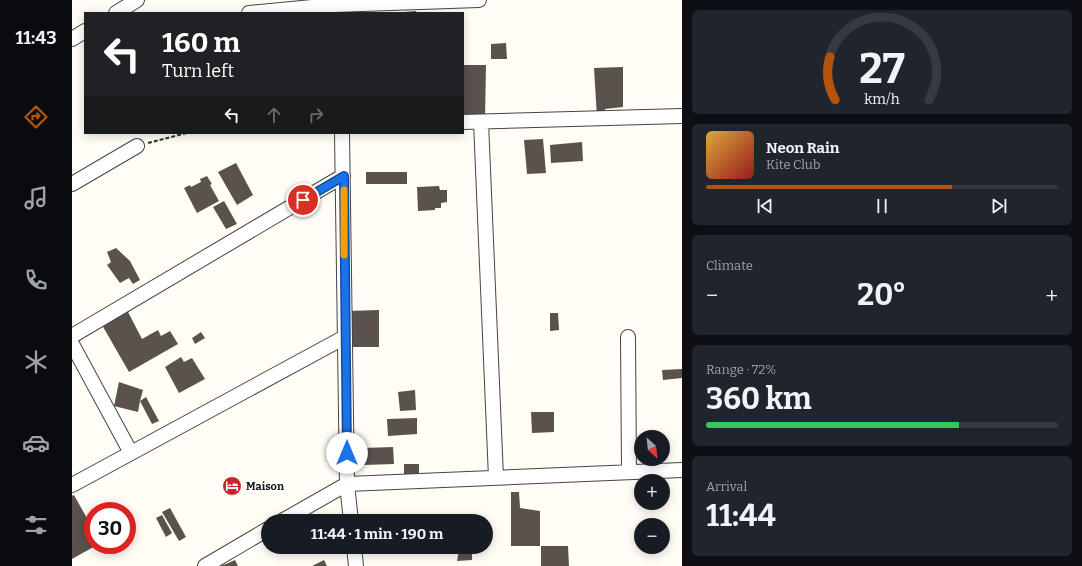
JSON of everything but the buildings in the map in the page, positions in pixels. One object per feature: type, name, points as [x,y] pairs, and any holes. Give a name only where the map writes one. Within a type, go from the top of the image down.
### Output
[{"type":"street","points":[[118,12],[137,0]]},
{"type":"street","points":[[261,12],[333,6],[478,0]]},
{"type":"street","points":[[72,39],[84,32]]},
{"type":"street","points":[[464,122],[682,116]]},
{"type":"street","points":[[481,122],[496,478]]},
{"type":"street","points":[[342,134],[344,176],[347,484],[350,514]]},
{"type":"street","points":[[72,184],[137,146]]},
{"type":"street","points":[[72,336],[344,176]]},
{"type":"street","points":[[72,485],[345,336]]},
{"type":"street","points":[[628,337],[629,472]]},
{"type":"street","points":[[72,344],[131,453]]},
{"type":"street","points":[[294,514],[347,484],[682,470]]},
{"type":"street","points":[[204,566],[261,533]]},
{"type":"street","points":[[355,554],[356,566]]},
{"type":"path","points":[[137,146],[183,134]]},
{"type":"slow traffic","points":[[344,190],[344,255]]},
{"type":"place","name":"Maison","points":[[232,486]]},
{"type":"route","points":[[303,200],[344,176],[347,453]]}]
